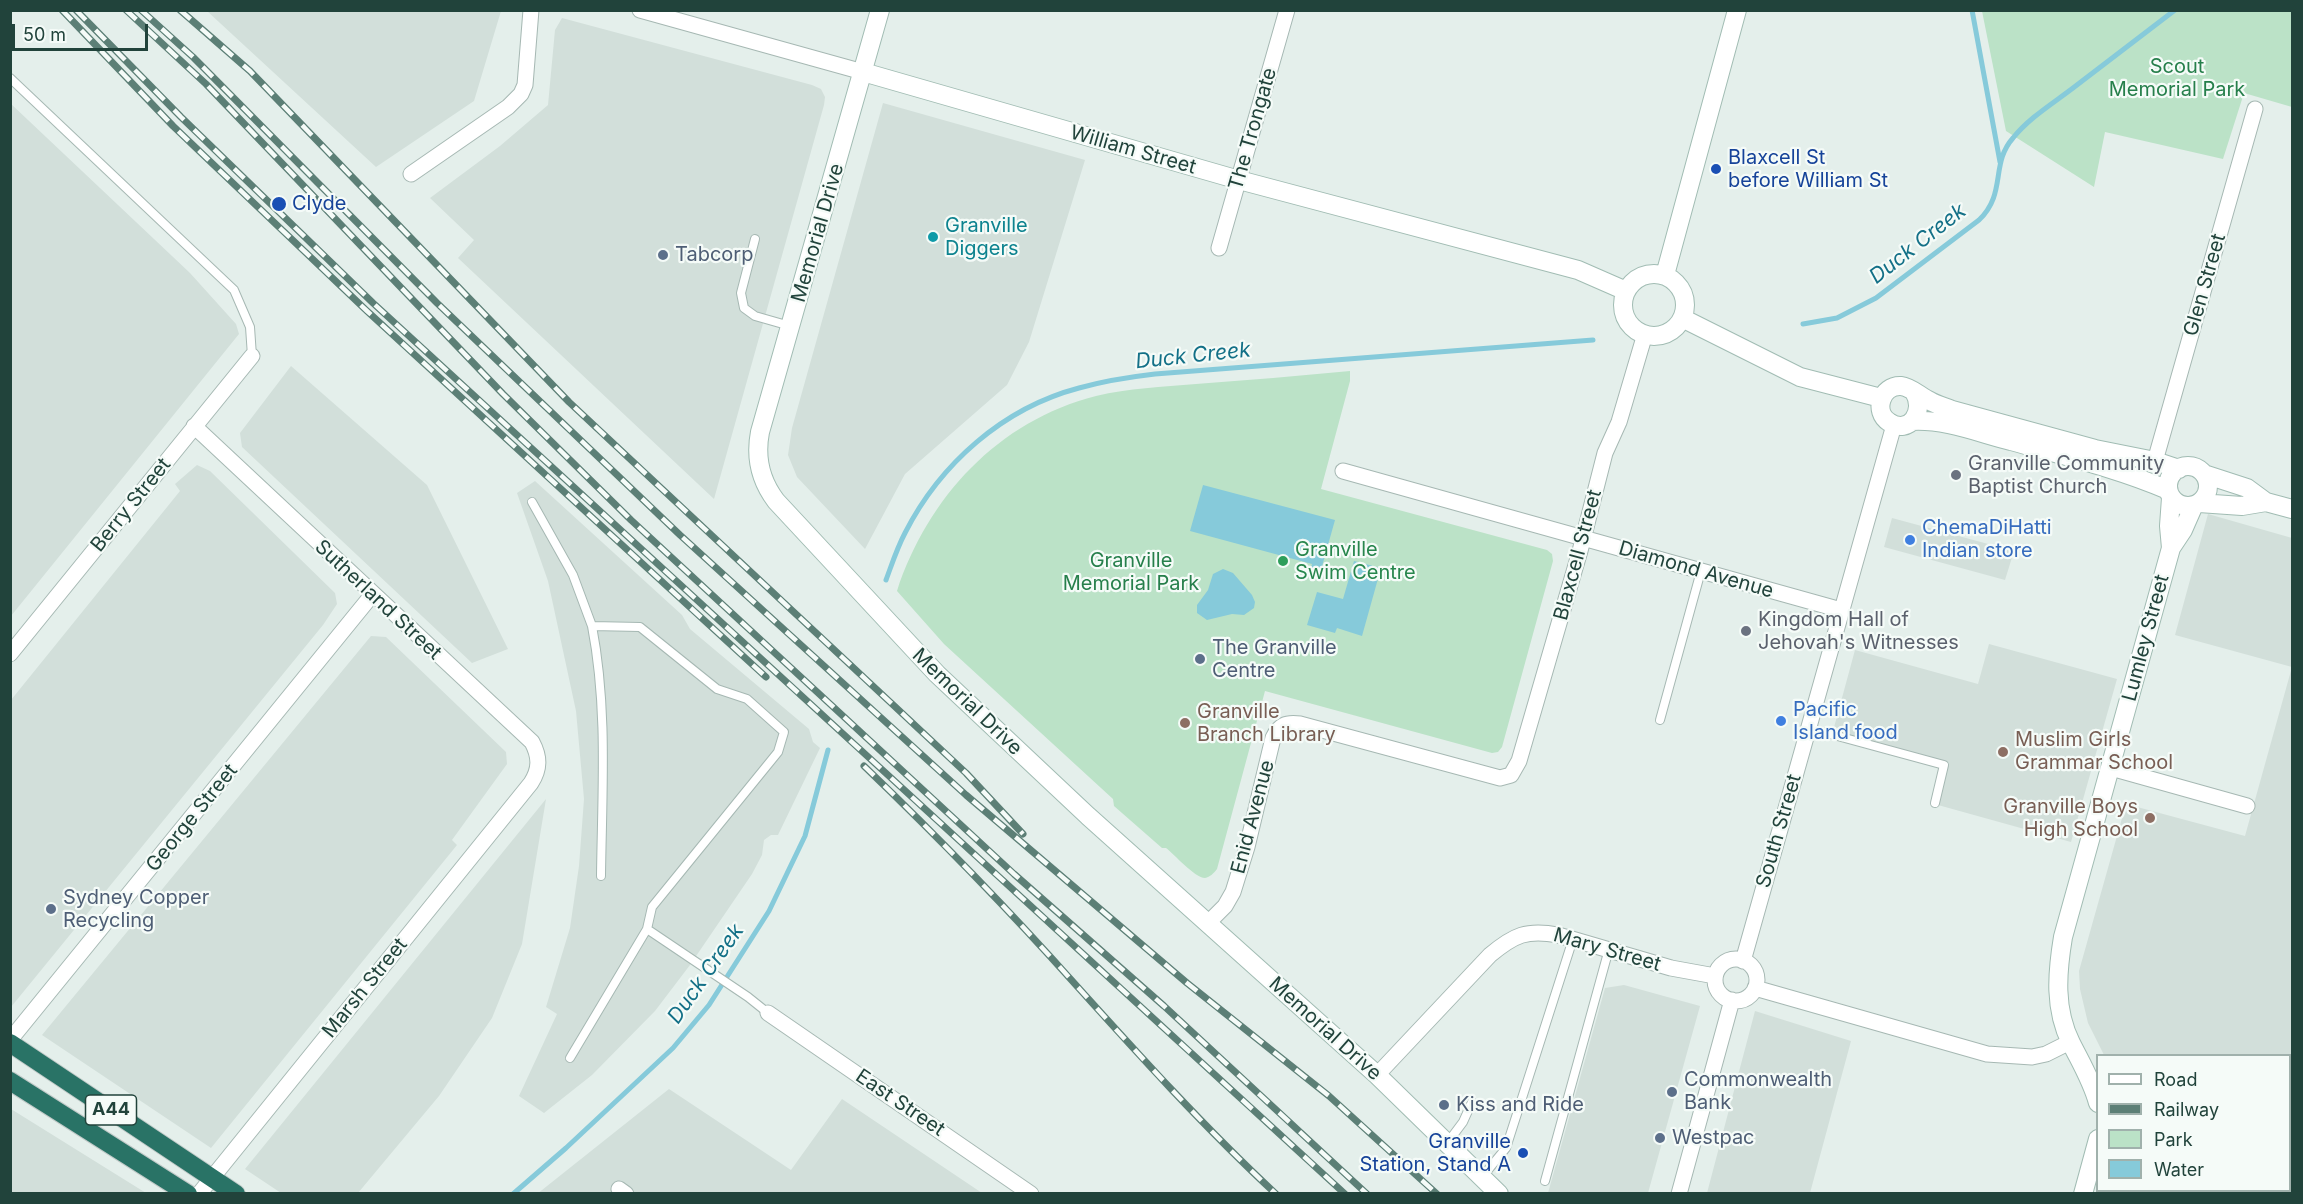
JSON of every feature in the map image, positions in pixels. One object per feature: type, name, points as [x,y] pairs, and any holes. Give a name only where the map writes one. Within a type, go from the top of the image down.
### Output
[{"type":"highway","name":"A44","points":[[10,1042],[236,1194]]},
{"type":"highway","name":"A44","points":[[10,1081],[188,1194]]},
{"type":"street","points":[[411,174],[508,107],[522,94],[526,77],[531,10]]},
{"type":"street","name":"William Street","points":[[640,10],[1239,180],[1578,270],[1626,291]]},
{"type":"street","name":"Memorial Drive","points":[[880,10],[759,439],[759,467],[770,493],[923,660],[1063,794],[1377,1075],[1499,1194]]},
{"type":"street","name":"The Trongate","points":[[1220,248],[1287,10]]},
{"type":"street","points":[[1665,275],[1737,10]]},
{"type":"street","name":"Glen Street","points":[[2155,460],[2255,109]]},
{"type":"street","points":[[1657,273],[1665,275],[1678,284],[1682,291],[1685,306],[1682,318],[1669,332],[1661,335],[1645,334],[1631,326],[1625,317],[1623,301],[1626,291],[1632,282],[1641,276],[1657,273]]},
{"type":"street","points":[[1682,318],[1800,377],[1881,398]]},
{"type":"street","name":"Blaxcell Street","points":[[1511,775],[1520,761],[1605,453],[1619,422],[1645,334]]},
{"type":"street","name":"Berry Street","points":[[10,654],[252,356]]},
{"type":"street","points":[[1914,392],[1920,404],[1919,411],[1912,421],[1907,425],[1894,425],[1883,417],[1881,398],[1885,393],[1903,386],[1940,406],[2096,449],[2155,460],[2179,469]]},
{"type":"street","points":[[1912,421],[1948,424],[2100,465],[2137,477],[2170,494],[2180,505],[2242,506],[2266,502]]},
{"type":"street","name":"South Street","points":[[1743,961],[1894,425]]},
{"type":"street","name":"Sutherland Street","points":[[194,426],[372,595],[532,742],[538,759],[538,767],[531,783]]},
{"type":"street","points":[[2170,494],[2171,475],[2188,466],[2204,474],[2247,488],[2266,502],[2292,510]]},
{"type":"street","name":"Diamond Avenue","points":[[1343,471],[1841,610]]},
{"type":"street","points":[[2196,504],[2208,493],[2204,474]]},
{"type":"street","name":"Lumley Street","points":[[2170,494],[2171,548]]},
{"type":"street","name":"Lumley Street","points":[[2096,1099],[2092,1083],[2070,1042],[2058,1004],[2062,937],[2171,548],[2196,504]]},
{"type":"street","name":"George Street","points":[[10,1042],[372,595]]},
{"type":"street","name":"Enid Avenue","points":[[1207,924],[1225,906],[1233,892],[1273,738],[1280,727],[1285,724],[1300,724],[1500,778],[1511,775]]},
{"type":"street","points":[[2111,768],[2247,806]]},
{"type":"street","name":"Marsh Street","points":[[200,1194],[531,783]]},
{"type":"street","name":"Mary Street","points":[[1377,1075],[1481,963],[1506,942],[1521,934],[1540,931],[1671,968],[1715,976]]},
{"type":"street","points":[[1736,959],[1743,961],[1749,964],[1756,975],[1755,988],[1745,998],[1732,1000],[1722,996],[1715,976],[1725,962],[1736,959]]},
{"type":"street","points":[[1755,988],[1988,1054],[2032,1057],[2046,1054],[2070,1042]]},
{"type":"street","points":[[1679,1194],[1732,1000]]},
{"type":"street","name":"East Street","points":[[768,1013],[1031,1194]]},
{"type":"street","points":[[2083,1194],[2096,1143]]},
{"type":"lane","points":[[10,78],[234,290],[250,327],[252,356]]},
{"type":"lane","points":[[755,239],[741,293],[744,308],[755,316],[791,326]]},
{"type":"lane","points":[[532,502],[573,575],[592,626],[599,661],[604,753],[601,876]]},
{"type":"lane","points":[[1660,720],[1701,571]]},
{"type":"lane","points":[[570,1058],[647,928],[652,907],[778,752],[784,732],[747,699],[717,689],[639,627],[592,626]]},
{"type":"lane","points":[[1808,728],[1944,765],[1935,803]]},
{"type":"lane","points":[[647,928],[768,1013]]},
{"type":"lane","points":[[1483,1176],[1506,1148],[1574,939]]},
{"type":"lane","points":[[1545,1181],[1609,949]]},
{"type":"lane","points":[[1448,1142],[1463,1122],[1472,1102]]},
{"type":"shaded area","points":[[207,11],[501,11],[474,101],[376,167]]},
{"type":"shaded area","points":[[562,18],[812,85],[821,89],[825,97],[714,499],[458,258],[474,240],[430,198],[500,146],[548,105],[555,30]]},
{"type":"shaded area","points":[[10,103],[190,273],[236,324],[239,334],[11,616]]},
{"type":"shaded area","points":[[883,103],[1085,160],[1029,342],[1007,385],[905,474],[865,549],[797,477],[788,455],[792,428]]},
{"type":"shaded area","points":[[291,366],[427,485],[508,649],[472,663],[242,447],[240,433]]},
{"type":"shaded area","points":[[197,465],[210,471],[335,593],[337,604],[323,625],[11,1007],[11,700],[180,491],[175,484]]},
{"type":"shaded area","points":[[535,481],[682,615],[690,629],[809,729],[813,742],[820,748],[778,835],[771,835],[764,840],[762,855],[752,874],[690,965],[655,1011],[592,1075],[544,1113],[519,1096],[557,1014],[546,1007],[570,928],[579,866],[584,799],[576,711],[548,581],[517,493]]},
{"type":"shaded area","points":[[2208,514],[2292,538],[2292,667],[2175,635]]},
{"type":"shaded area","points":[[1892,518],[2014,551],[2005,580],[1884,547]]},
{"type":"shaded area","points":[[371,636],[386,637],[506,752],[507,764],[452,840],[457,845],[211,1148],[42,1035]]},
{"type":"shaded area","name":"Muslim Girls Grammar School","points":[[1989,644],[2117,679],[2071,842],[1938,805],[1949,763],[1833,731],[1855,650],[1978,684]]},
{"type":"shaded area","name":"Granville Boys High School","points":[[2292,667],[2292,1116],[2291,1054],[2104,1054],[2088,1023],[2080,989],[2079,971],[2126,804],[2245,836]]},
{"type":"shaded area","points":[[546,799],[522,944],[492,1018],[439,1096],[358,1193],[281,1193],[245,1169]]},
{"type":"shaded area","points":[[1624,985],[1700,1006],[1648,1193],[1548,1193],[1605,988]]},
{"type":"shaded area","points":[[1755,1011],[1851,1041],[1810,1193],[1707,1193]]},
{"type":"shaded area","points":[[669,1089],[791,1170],[842,1099],[982,1193],[537,1194]]},
{"type":"shaded area","points":[[11,1109],[146,1193],[11,1193]]},
{"type":"green space","name":"Scout Memorial Park","points":[[1982,11],[2292,11],[2292,107],[2244,93],[2223,159],[2105,132],[2094,187],[2006,131]]},
{"type":"green space","name":"Granville Memorial Park","points":[[1350,371],[1350,381],[1321,489],[1547,550],[1552,554],[1553,561],[1502,747],[1498,752],[1492,753],[1265,691],[1217,869],[1209,877],[1201,877],[1166,848],[1162,848],[1114,806],[1113,799],[944,644],[897,591],[910,557],[927,524],[948,495],[971,468],[998,444],[1028,424],[1061,408],[1108,393]]},
{"type":"water","points":[[1203,485],[1335,520],[1321,570],[1311,568],[1312,564],[1190,531]]},
{"type":"water","points":[[1354,561],[1381,568],[1362,636],[1337,628],[1335,633],[1307,625],[1317,592],[1343,599]]},
{"type":"water","points":[[1223,569],[1233,573],[1252,595],[1255,602],[1254,608],[1244,615],[1232,614],[1207,620],[1197,613],[1197,605],[1208,590],[1213,574]]},
{"type":"waterway","points":[[1972,10],[2000,162]]},
{"type":"waterway","name":"Duck Creek","points":[[1803,324],[1837,318],[1876,298],[1979,220],[1988,210],[1993,199],[2006,148],[2019,131],[2175,10]]},
{"type":"waterway","name":"Duck Creek","points":[[886,580],[902,539],[919,508],[955,462],[1000,424],[1051,397],[1098,383],[1155,374],[1593,340]]},
{"type":"waterway","name":"Duck Creek","points":[[513,1194],[673,1048],[709,1005],[769,911],[805,836],[828,750]]},
{"type":"railway","points":[[62,10],[173,126],[367,311],[766,677]]},
{"type":"railway","points":[[76,10],[181,117],[373,303],[1345,1194]]},
{"type":"railway","points":[[126,10],[206,84],[503,394],[631,520],[1014,874],[1164,1006],[1367,1194]]},
{"type":"railway","points":[[141,10],[193,57],[437,303],[680,535],[966,795],[1187,983],[1329,1096],[1437,1194]]},
{"type":"railway","points":[[180,10],[250,71],[569,402],[966,773],[1023,834]]},
{"type":"railway","points":[[864,766],[972,873],[1173,1091],[1276,1194]]},
{"type":"place","name":"Blaxcell St before William St","points":[[1716,169]]},
{"type":"place","name":"Clyde","points":[[279,204]]},
{"type":"place","name":"Granville Diggers","points":[[933,237]]},
{"type":"place","name":"Tabcorp","points":[[663,255]]},
{"type":"place","name":"Granville Community Baptist Church","points":[[1956,475]]},
{"type":"place","name":"ChemaDiHatti Indian store","points":[[1910,540]]},
{"type":"place","name":"Granville Swim Centre","points":[[1283,561]]},
{"type":"place","name":"Kingdom Hall of Jehovah's Witnesses","points":[[1746,631]]},
{"type":"place","name":"The Granville Centre","points":[[1200,659]]},
{"type":"place","name":"Pacific Island food","points":[[1781,721]]},
{"type":"place","name":"Granville Branch Library","points":[[1185,723]]},
{"type":"place","name":"Muslim Girls Grammar School","points":[[2003,752]]},
{"type":"place","name":"Granville Boys High School","points":[[2150,818]]},
{"type":"place","name":"Sydney Copper Recycling","points":[[51,909]]},
{"type":"place","name":"Commonwealth Bank","points":[[1672,1092]]},
{"type":"place","name":"Kiss and Ride","points":[[1444,1105]]},
{"type":"place","name":"Westpac","points":[[1660,1138]]},
{"type":"place","name":"Granville Station, Stand A","points":[[1523,1153]]}]
